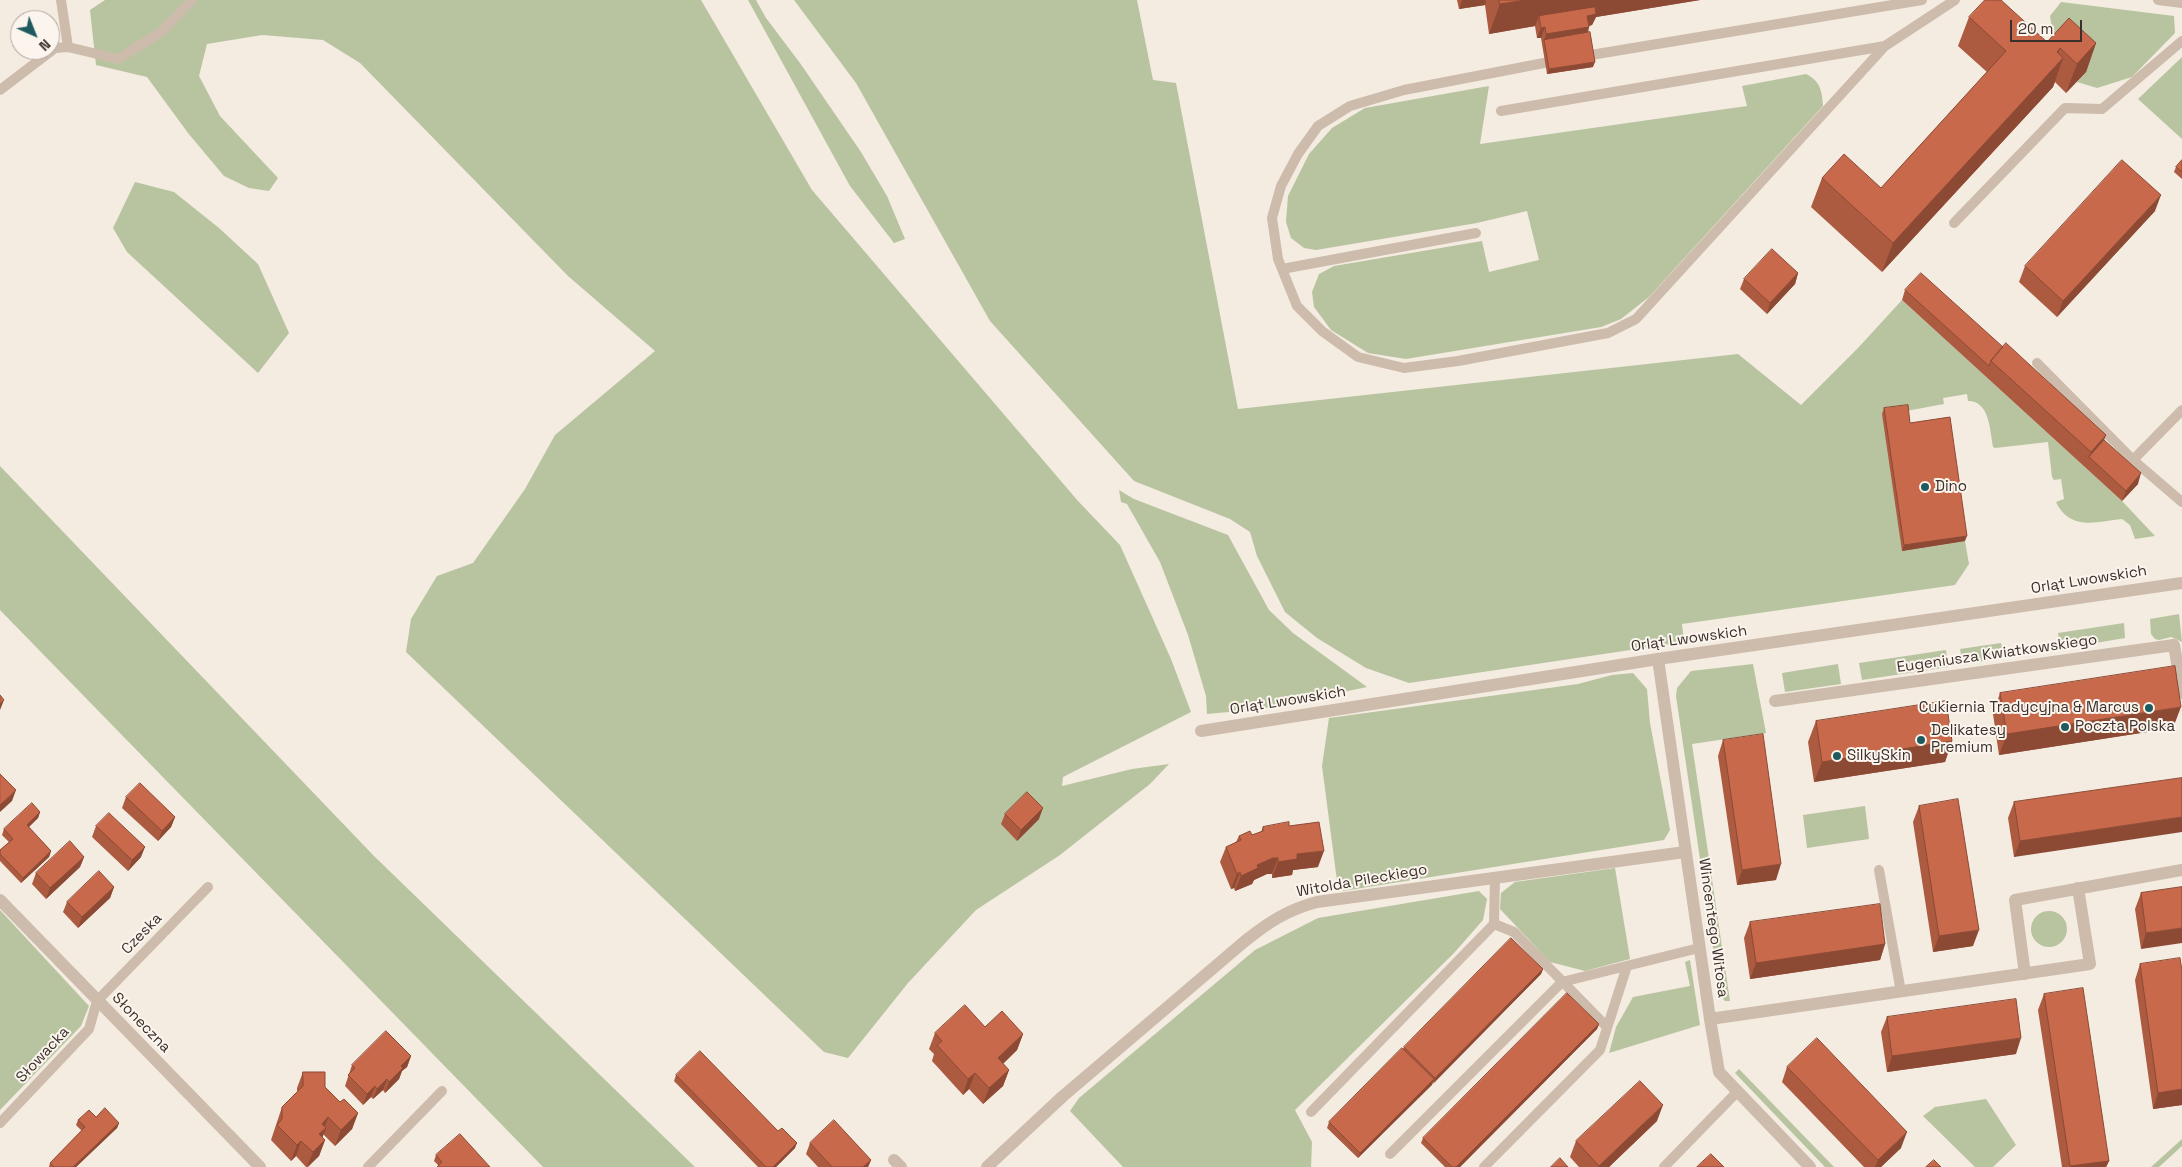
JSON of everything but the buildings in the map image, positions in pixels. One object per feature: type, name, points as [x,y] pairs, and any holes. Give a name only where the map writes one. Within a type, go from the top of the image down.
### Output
[{"type":"street","name":"Orląt Lwowskich","points":[[1201,731],[1658,659],[2182,583]]},
{"type":"street","name":"Eugeniusza Kwiatkowskiego","points":[[1775,701],[2174,645],[2182,693]]},
{"type":"street","name":"Wincentego Witosa","points":[[1658,659],[1699,948],[1719,1072],[1810,1167]]},
{"type":"street","name":"Witolda Pileckiego","points":[[987,1167],[1062,1097],[1270,922],[1295,908],[1317,902],[1686,852]]},
{"type":"street","points":[[2025,974],[2015,900],[2182,870]]},
{"type":"street","points":[[1710,1019],[2090,964],[2078,888]]},
{"type":"street","name":"Słoneczna","points":[[0,900],[260,1167]]},
{"type":"lane","points":[[61,0],[68,46]]},
{"type":"lane","points":[[0,90],[54,48],[68,46],[118,59],[161,32],[192,0]]},
{"type":"lane","points":[[1591,55],[1922,0]]},
{"type":"lane","points":[[1544,62],[1404,90],[1350,106],[1318,126],[1298,154],[1281,186],[1272,218],[1278,259],[1297,306],[1322,331],[1358,357],[1404,368],[1458,361],[1608,332],[1636,319],[1885,46],[1956,0]]},
{"type":"lane","points":[[2158,0],[2182,4]]},
{"type":"lane","points":[[1954,223],[2065,108],[2102,109],[2182,41]]},
{"type":"lane","points":[[1501,111],[1885,46]]},
{"type":"lane","points":[[1282,269],[1476,233]]},
{"type":"lane","points":[[2037,363],[2133,460],[2182,502]]},
{"type":"lane","points":[[2133,460],[2182,410]]},
{"type":"lane","points":[[1879,870],[1901,992]]},
{"type":"lane","points":[[1312,1112],[1494,924],[1495,877]]},
{"type":"lane","name":"Czeska","points":[[98,1001],[208,887]]},
{"type":"lane","points":[[1494,924],[1514,932],[1607,1027]]},
{"type":"lane","points":[[1390,1154],[1562,982],[1699,948]]},
{"type":"lane","points":[[1484,1167],[1600,1050],[1627,966]]},
{"type":"lane","name":"Słowacka","points":[[0,1123],[89,1028],[98,1001]]},
{"type":"lane","points":[[368,1167],[442,1092]]},
{"type":"lane","points":[[1664,1167],[1738,1092]]},
{"type":"green space","points":[[105,0],[701,0],[812,190],[1078,501],[1120,545],[1171,659],[1191,712],[1063,777],[1062,786],[1132,769],[1169,764],[1150,784],[1060,855],[976,910],[908,983],[848,1058],[824,1052],[406,652],[411,619],[437,576],[473,563],[525,489],[555,435],[655,351],[568,276],[360,63],[323,40],[262,35],[207,44],[199,76],[220,116],[278,178],[269,191],[249,188],[224,176],[188,133],[147,77],[96,65],[90,10]]},
{"type":"green space","points":[[748,0],[756,0],[766,18],[800,63],[861,152],[887,196],[905,239],[894,243],[850,186]]},
{"type":"green space","points":[[794,0],[1137,0],[1153,80],[1176,83],[1238,409],[1738,354],[1801,405],[1858,348],[1902,300],[2122,501],[2155,536],[2135,539],[2130,525],[2122,519],[2084,523],[2069,517],[2056,502],[2064,499],[2061,479],[2054,480],[2052,477],[2048,442],[1995,448],[1993,447],[1988,418],[1981,406],[1975,402],[1968,401],[1967,394],[1943,398],[1944,404],[1906,411],[1902,551],[1965,541],[1969,564],[1955,585],[1682,624],[1684,642],[1409,683],[1366,668],[1317,638],[1285,612],[1257,556],[1250,532],[1230,519],[1134,481],[990,321],[856,83]]},
{"type":"green space","points":[[2061,2],[2174,16],[2175,33],[2132,77],[2097,88],[2077,82],[2086,72],[2061,48],[2054,35],[2050,16]]},
{"type":"green space","points":[[2182,57],[2182,139],[2138,99]]},
{"type":"green space","points":[[1806,74],[1817,83],[1822,95],[1823,106],[1649,297],[1621,319],[1601,327],[1406,359],[1368,353],[1331,330],[1314,307],[1312,292],[1319,274],[1334,266],[1482,241],[1489,272],[1539,260],[1527,211],[1477,223],[1316,250],[1304,248],[1291,238],[1286,222],[1288,196],[1309,154],[1332,128],[1365,108],[1489,86],[1480,144],[1747,106],[1742,86]]},
{"type":"green space","points":[[135,182],[174,192],[219,228],[258,264],[289,333],[258,373],[127,252],[113,228]]},
{"type":"green space","points":[[0,466],[374,856],[695,1167],[543,1167],[0,610]]},
{"type":"green space","points":[[1119,490],[1134,499],[1228,535],[1269,610],[1293,633],[1367,687],[1261,709],[1207,714],[1206,696],[1188,635],[1160,562],[1127,504],[1121,502]]},
{"type":"green space","points":[[2179,614],[2182,642],[2171,637],[2155,639],[2151,634],[2150,619]]},
{"type":"green space","points":[[2124,623],[2125,638],[2060,649],[2058,633]]},
{"type":"green space","points":[[2001,643],[2004,657],[1963,665],[1960,649]]},
{"type":"green space","points":[[1946,650],[1948,667],[1862,680],[1859,663]]},
{"type":"green space","points":[[1753,664],[1766,733],[1692,744],[1730,1001],[1725,1001],[1720,995],[1676,696],[1677,688],[1691,671]]},
{"type":"green space","points":[[1838,664],[1841,684],[1785,692],[1782,673]]},
{"type":"green space","points":[[1633,673],[1647,689],[1650,723],[1670,830],[1664,840],[1343,891],[1337,881],[1322,766],[1329,718],[1578,684],[1612,675]]},
{"type":"green space","points":[[1865,806],[1869,839],[1807,848],[1803,815]]},
{"type":"green space","points":[[1615,868],[1630,959],[1585,971],[1550,962],[1500,909],[1501,893],[1515,882]]},
{"type":"green space","points":[[1479,891],[1487,899],[1483,920],[1454,953],[1295,1110],[1312,1142],[1311,1167],[1123,1167],[1070,1111],[1079,1098],[1255,950],[1318,918]]},
{"type":"green space","points":[[0,910],[89,1006],[81,1026],[0,1110]]},
{"type":"green space","points":[[2049,911],[2056,912],[2062,916],[2066,922],[2066,936],[2062,942],[2056,946],[2049,947],[2042,946],[2036,942],[2032,936],[2031,929],[2032,922],[2036,916],[2042,912]]},
{"type":"green space","points":[[1690,960],[1700,1025],[1609,1053],[1616,1027],[1633,997],[1690,986],[1685,962]]},
{"type":"green space","points":[[1739,1069],[1834,1167],[1825,1167],[1735,1073]]},
{"type":"green space","points":[[1986,1099],[2016,1145],[1993,1167],[1975,1167],[1923,1116],[1935,1107]]},
{"type":"green space","points":[[2182,1139],[2182,1146],[2159,1167],[2151,1167]]},
{"type":"place","name":"Dino","points":[[1925,487]]},
{"type":"place","name":"Cukiernia Tradycyjna & Marcus","points":[[2149,708]]},
{"type":"place","name":"Poczta Polska","points":[[2065,727]]},
{"type":"place","name":"Delikatesy Premium","points":[[1921,740]]},
{"type":"place","name":"SilkySkin","points":[[1837,756]]}]
